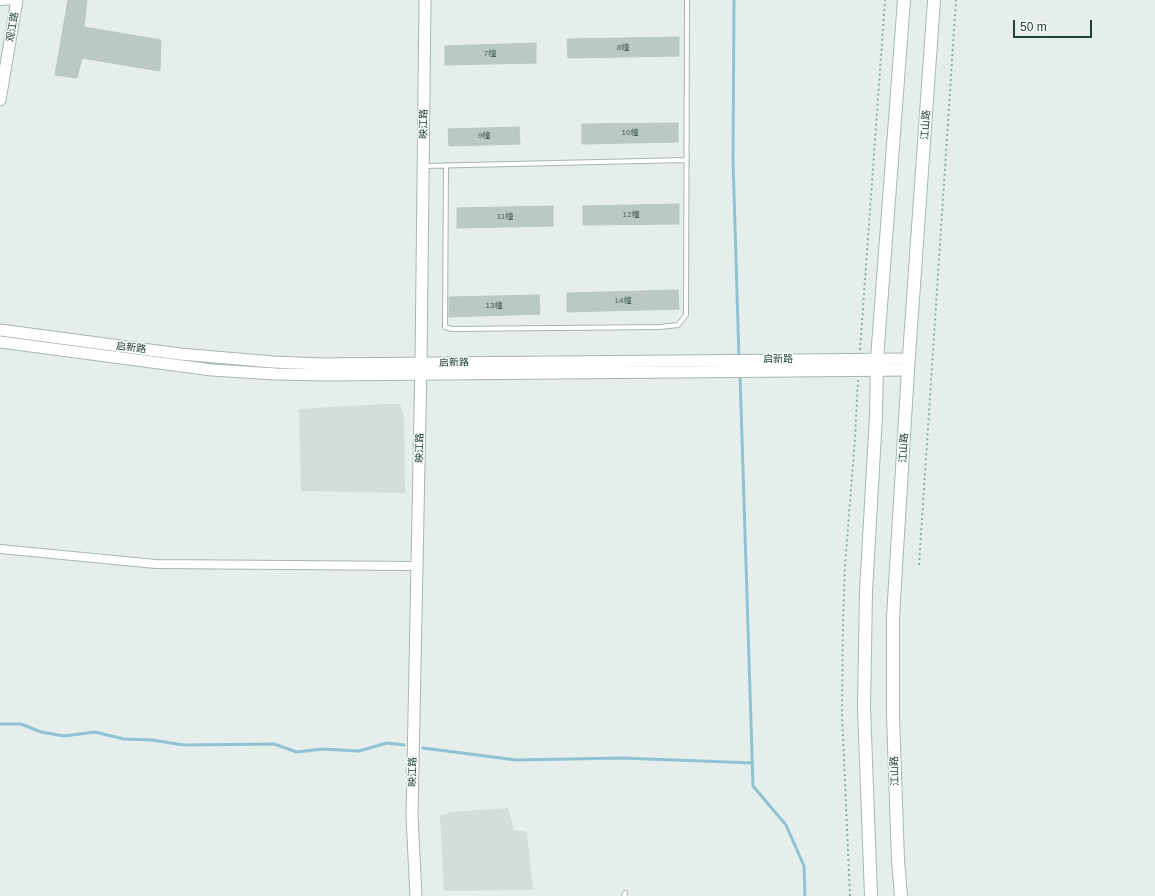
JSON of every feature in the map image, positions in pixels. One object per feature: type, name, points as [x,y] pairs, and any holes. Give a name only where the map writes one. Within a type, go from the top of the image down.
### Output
[{"type":"main road","points":[[871,896],[864,707],[866,592],[876,415],[877,365],[904,0]]},
{"type":"main road","name":"江山路","points":[[901,896],[898,860],[893,716],[893,617],[934,0]]},
{"type":"street","points":[[0,1],[17,0]]},
{"type":"street","name":"观江路","points":[[0,100],[17,0]]},
{"type":"street","name":"映江路","points":[[416,896],[412,816],[421,369],[425,0]]},
{"type":"street","name":"启新路","points":[[0,330],[180,354],[235,359],[421,369]]},
{"type":"street","name":"启新路","points":[[0,342],[212,370],[326,375],[421,369],[713,366],[761,371],[858,370],[877,365],[909,364]]},
{"type":"street","name":"启新路","points":[[713,366],[762,359],[859,359],[877,365]]},
{"type":"street","points":[[0,549],[156,564],[417,566]]},
{"type":"lane","points":[[446,165],[445,326],[452,329],[660,327],[678,325],[686,314],[687,0]]},
{"type":"lane","points":[[423,166],[687,160]]},
{"type":"path","points":[[859,359],[885,0]]},
{"type":"path","points":[[919,565],[956,0]]},
{"type":"path","points":[[850,896],[842,714],[843,620],[845,566],[855,438],[858,370]]},
{"type":"shaded area","points":[[400,404],[404,417],[405,493],[301,491],[299,409]]},
{"type":"shaded area","points":[[508,808],[514,830],[527,832],[533,890],[444,891],[440,816],[450,812]]},
{"type":"building","points":[[68,0],[87,0],[84,27],[161,40],[160,71],[82,58],[77,78],[55,75]]},
{"type":"building","points":[[679,37],[679,56],[568,58],[567,39]]},
{"type":"building","points":[[536,43],[536,63],[445,65],[445,46]]},
{"type":"building","points":[[678,123],[678,142],[582,144],[582,124]]},
{"type":"building","points":[[519,127],[520,144],[449,146],[448,129]]},
{"type":"building","points":[[679,204],[679,224],[583,225],[583,206]]},
{"type":"building","points":[[553,206],[553,226],[457,228],[457,208]]},
{"type":"building","points":[[678,290],[679,309],[567,312],[567,293]]},
{"type":"building","points":[[539,295],[540,314],[449,317],[449,297]]},
{"type":"waterway","points":[[734,0],[733,160],[739,358]]},
{"type":"waterway","points":[[740,374],[753,786],[786,825],[804,866],[805,896]]},
{"type":"waterway","points":[[0,724],[21,724],[41,732],[64,736],[95,732],[124,739],[152,740],[184,745],[274,744],[297,752],[323,749],[359,751],[387,743],[404,745]]},
{"type":"waterway","points":[[423,748],[516,760],[622,758],[753,763]]}]
